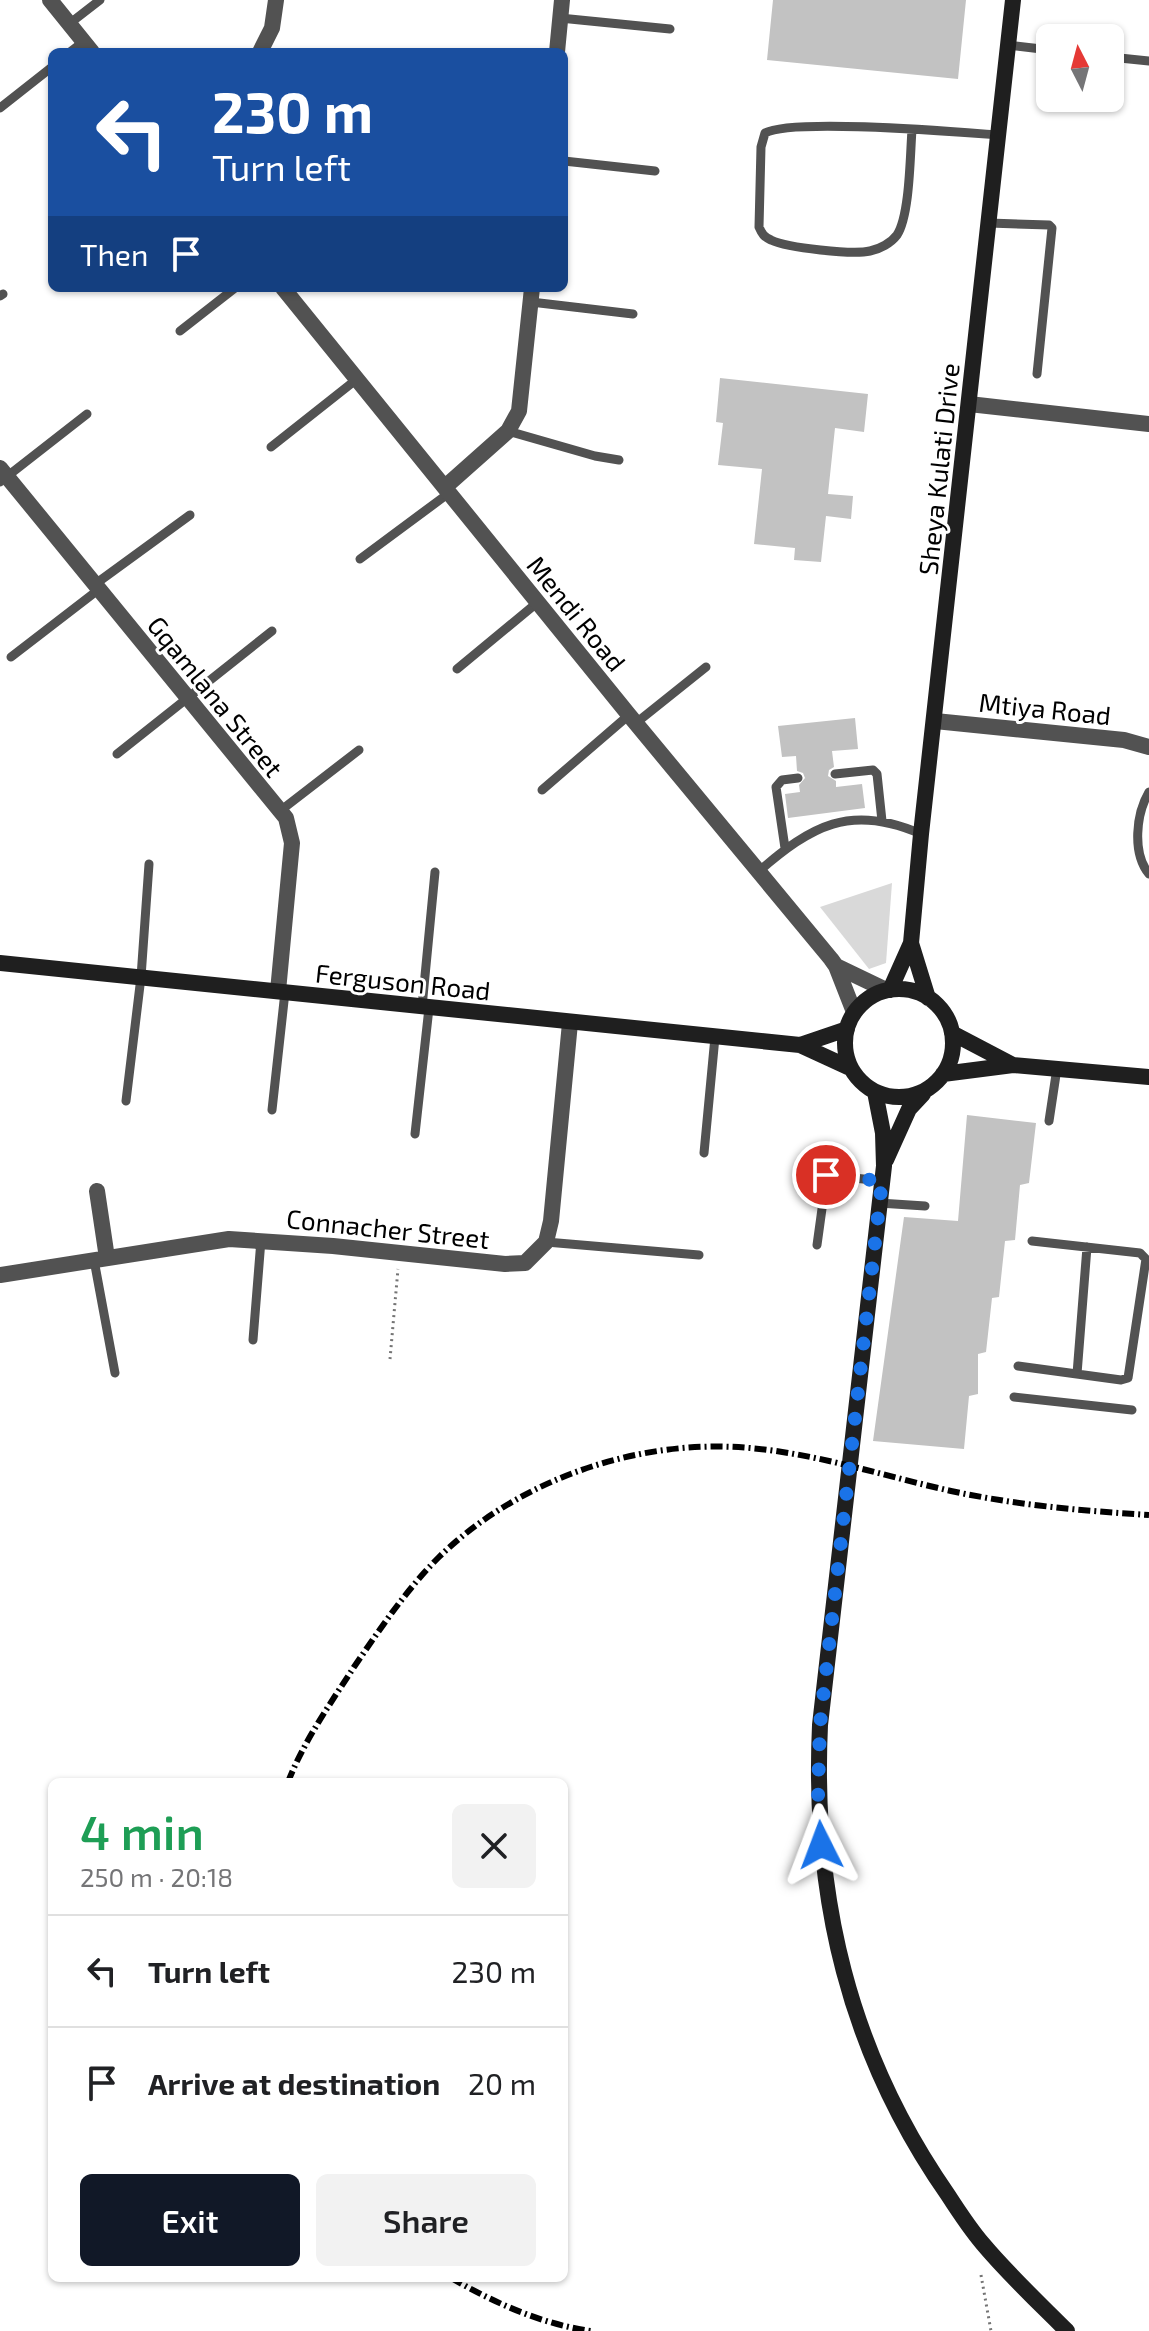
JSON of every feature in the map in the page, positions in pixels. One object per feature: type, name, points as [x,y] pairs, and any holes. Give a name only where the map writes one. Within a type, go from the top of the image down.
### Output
[{"type":"main road","name":"Sheya Kulati Drive","points":[[888,990],[911,943],[1013,0]]},
{"type":"main road","name":"Sheya Kulati Drive","points":[[911,943],[928,998]]},
{"type":"main road","name":"Ferguson Road","points":[[0,963],[800,1045],[850,1068]]},
{"type":"main road","points":[[883,1173],[909,1109],[930,1088],[943,1074],[952,1053],[952,1033],[945,1015],[928,998],[914,991],[888,990],[873,995],[854,1012],[847,1029],[845,1049],[850,1068],[863,1084],[875,1092],[901,1097],[930,1088]]},
{"type":"main road","name":"Ferguson Road","points":[[800,1045],[847,1029]]},
{"type":"main road","points":[[952,1033],[1013,1065]]},
{"type":"main road","points":[[943,1074],[1013,1065],[1149,1077]]},
{"type":"main road","points":[[875,1092],[883,1133],[883,1173],[820,1725],[818,1793],[825,1883],[840,1961],[854,2008],[887,2092],[909,2134],[982,2243],[1067,2331]]},
{"type":"street","points":[[50,0],[69,24],[81,48]]},
{"type":"street","points":[[262,48],[272,28],[276,0]]},
{"type":"street","points":[[557,48],[562,0]]},
{"type":"street","name":"Mendi Road","points":[[286,292],[836,966],[854,1012]]},
{"type":"street","points":[[447,490],[508,431],[519,411],[531,295]]},
{"type":"street","points":[[969,404],[1149,424]]},
{"type":"street","name":"Gqamlana Street","points":[[2,475],[286,818],[292,843],[282,992]]},
{"type":"street","name":"Mtiya Road","points":[[935,721],[1124,740],[1149,747]]},
{"type":"street","name":"Mendi Road","points":[[836,966],[888,990]]},
{"type":"street","points":[[546,1242],[551,1221],[570,1023]]},
{"type":"street","points":[[97,1191],[100,1259]]},
{"type":"street","name":"Connacher Street","points":[[0,1275],[229,1239],[505,1264],[525,1263],[546,1242]]},
{"type":"lane","points":[[69,24],[100,0]]},
{"type":"lane","points":[[560,18],[670,29]]},
{"type":"lane","points":[[1008,45],[1036,48]]},
{"type":"lane","points":[[1124,58],[1149,61]]},
{"type":"lane","points":[[0,108],[48,70]]},
{"type":"lane","points":[[912,130],[905,209],[896,236],[888,244],[868,252],[806,248],[774,242],[762,235],[759,227],[761,147],[765,133],[772,130],[813,127],[912,130],[998,135]]},
{"type":"lane","points":[[568,161],[655,171]]},
{"type":"lane","points":[[989,223],[1049,225],[1052,228],[1037,374]]},
{"type":"lane","points":[[180,331],[230,292]]},
{"type":"lane","points":[[531,295],[633,314]]},
{"type":"lane","points":[[271,447],[357,379]]},
{"type":"lane","points":[[2,475],[87,414]]},
{"type":"lane","points":[[508,431],[619,460]]},
{"type":"lane","points":[[360,559],[447,490]]},
{"type":"lane","points":[[11,657],[190,515]]},
{"type":"lane","points":[[457,669],[538,602]]},
{"type":"lane","points":[[117,754],[272,631]]},
{"type":"lane","points":[[542,790],[632,719],[706,667]]},
{"type":"lane","points":[[280,811],[359,750]]},
{"type":"lane","points":[[835,774],[873,770],[877,774],[882,821]]},
{"type":"lane","points":[[785,848],[776,787],[782,780],[798,778]]},
{"type":"lane","points":[[1149,792],[1144,801],[1138,843],[1141,861],[1149,874]]},
{"type":"lane","points":[[758,872],[785,848],[815,829],[833,823],[882,821],[921,834]]},
{"type":"lane","points":[[126,1101],[141,977],[149,864]]},
{"type":"lane","points":[[415,1134],[435,872]]},
{"type":"lane","points":[[272,1110],[282,992]]},
{"type":"lane","points":[[704,1153],[715,1037]]},
{"type":"lane","points":[[1049,1121],[1057,1068]]},
{"type":"lane","points":[[817,1245],[829,1158]]},
{"type":"lane","points":[[826,1175],[883,1173]]},
{"type":"lane","points":[[879,1203],[925,1206]]},
{"type":"lane","points":[[253,1340],[261,1240]]},
{"type":"lane","points":[[1018,1366],[1121,1380],[1128,1378],[1146,1259],[1140,1253],[1032,1241]]},
{"type":"lane","points":[[546,1242],[699,1255]]},
{"type":"lane","points":[[1077,1374],[1087,1247]]},
{"type":"lane","points":[[100,1259],[115,1373]]},
{"type":"lane","points":[[1014,1397],[1132,1410]]},
{"type":"path","points":[[390,1359],[399,1253]]},
{"type":"path","points":[[981,2275],[991,2331]]},
{"type":"shaded area","points":[[892,883],[886,963],[869,969],[820,907]]},
{"type":"building","points":[[773,0],[966,0],[958,79],[767,60]]},
{"type":"building","points":[[720,378],[868,394],[864,432],[835,428],[828,494],[853,496],[851,519],[826,516],[821,562],[794,560],[795,548],[754,544],[762,469],[718,465],[723,423],[716,422]]},
{"type":"building","points":[[855,718],[858,749],[832,751],[834,767],[829,770],[828,776],[836,781],[836,787],[862,784],[865,808],[788,818],[785,794],[800,792],[799,785],[805,778],[803,773],[797,771],[796,756],[782,757],[778,726]]},
{"type":"building","points":[[967,1115],[1036,1123],[1029,1183],[1020,1185],[1015,1240],[1005,1241],[999,1297],[992,1298],[986,1352],[978,1354],[978,1394],[969,1396],[964,1449],[873,1441],[904,1217],[958,1221]]},
{"type":"railway","points":[[290,1778],[310,1737],[354,1667],[394,1610],[439,1557],[506,1506],[543,1486],[583,1470],[666,1450],[750,1448],[826,1460],[1000,1500],[1149,1515]]},
{"type":"railway","points":[[458,2282],[519,2311],[591,2331]]},
{"type":"route","points":[[821,1845],[818,1793],[820,1725],[882,1181],[826,1175]]}]
